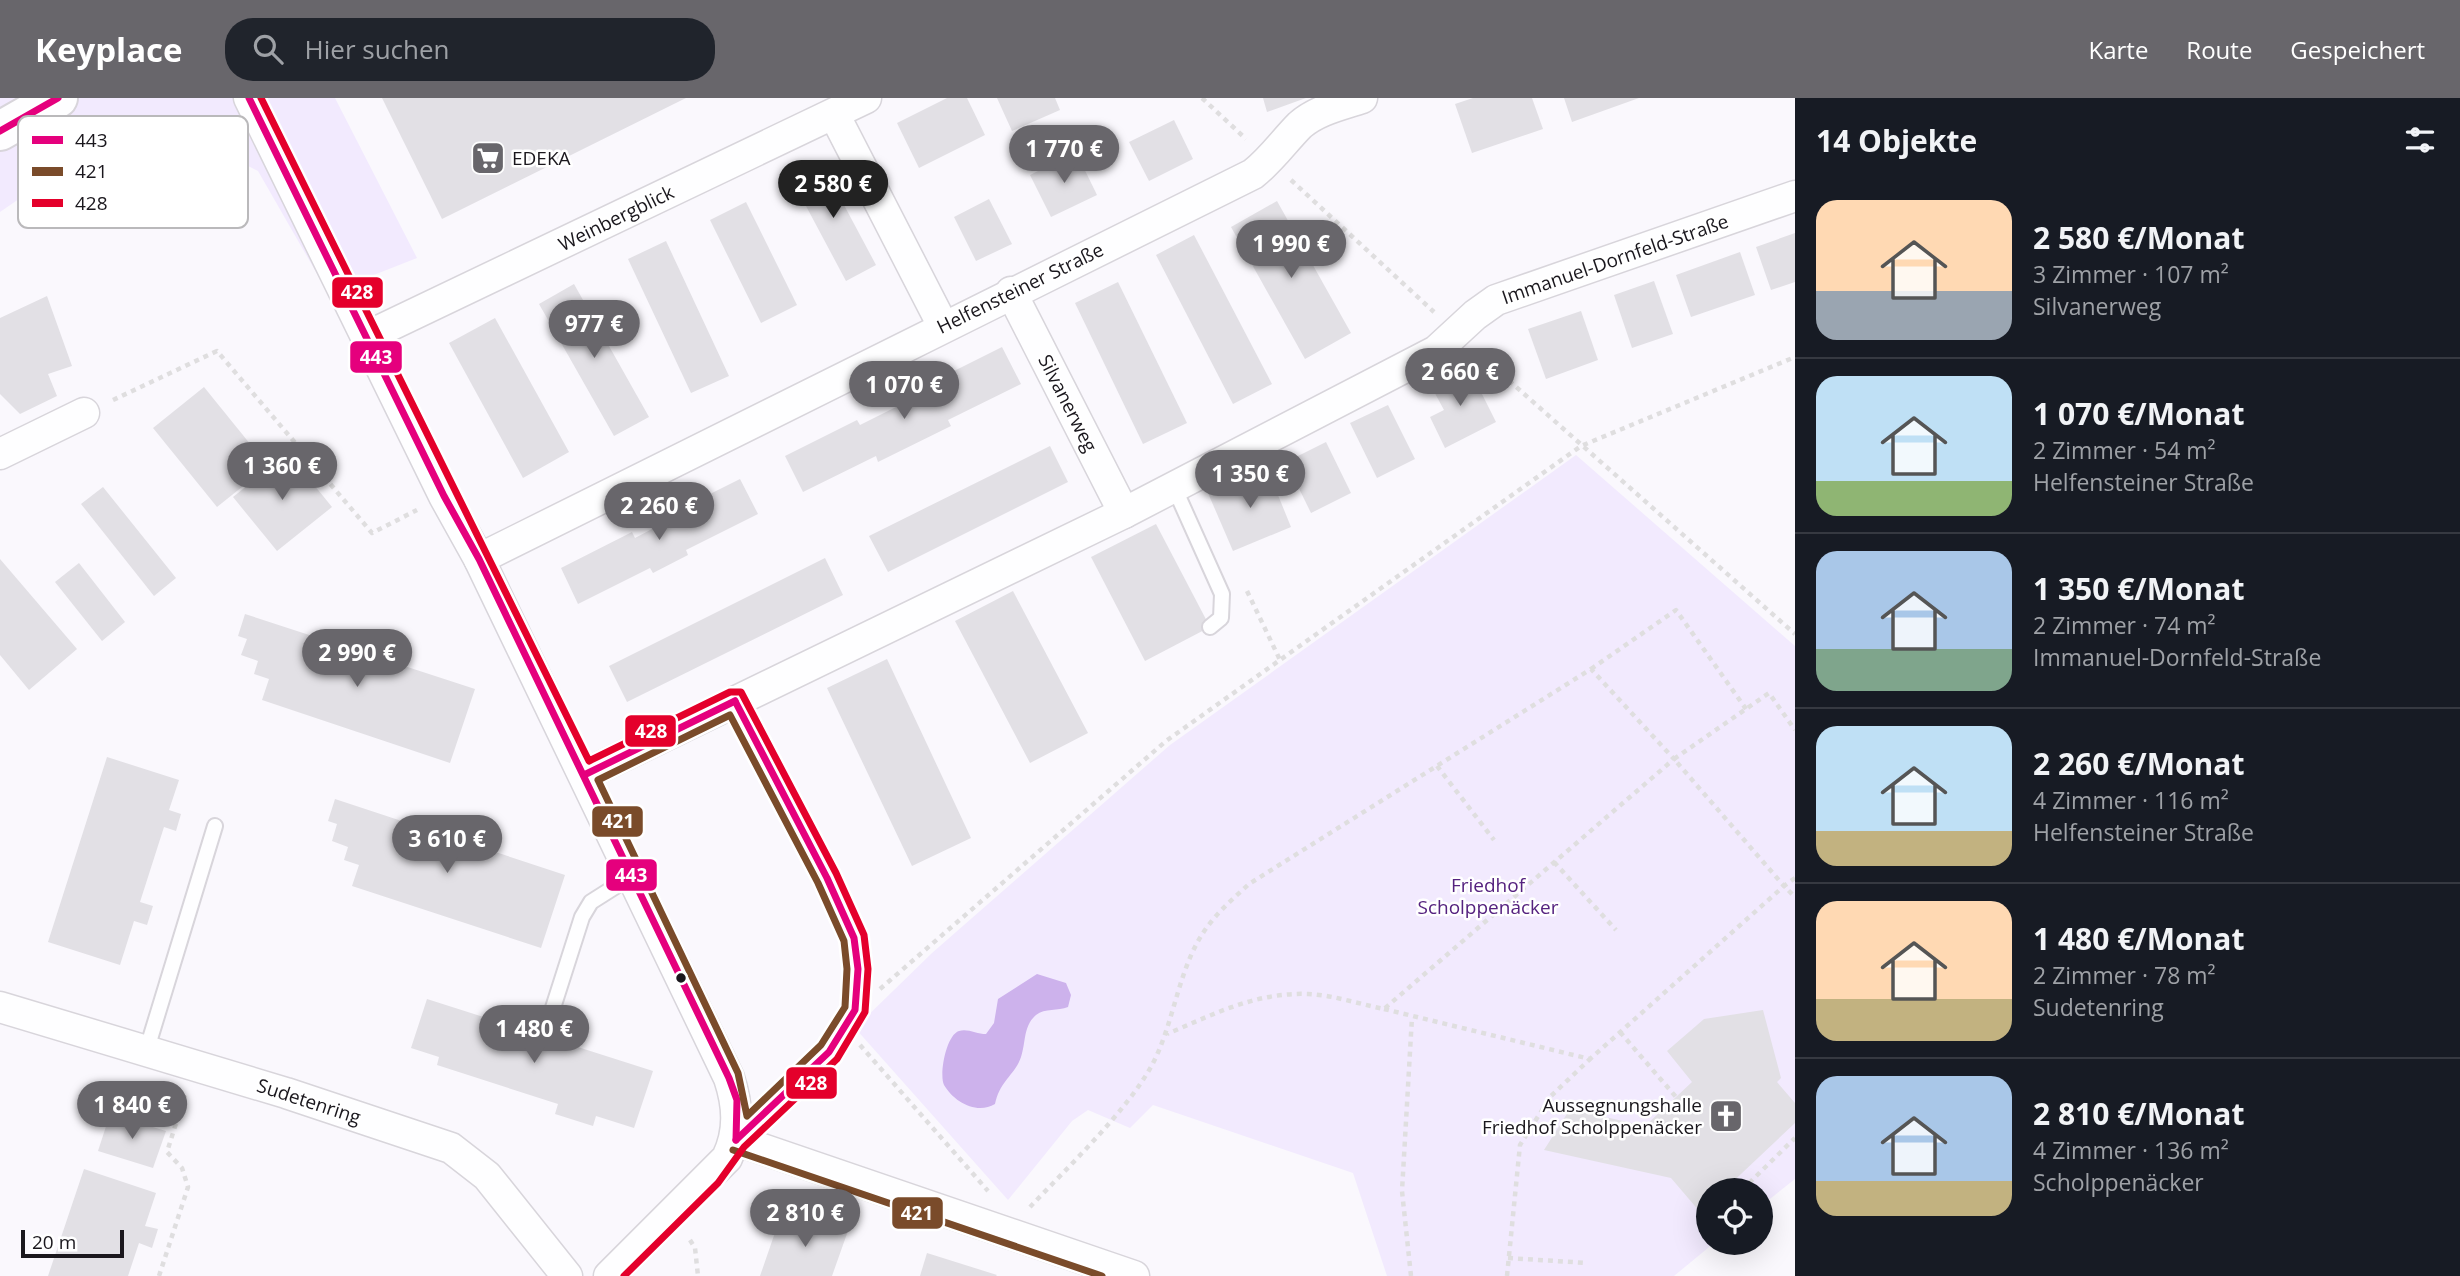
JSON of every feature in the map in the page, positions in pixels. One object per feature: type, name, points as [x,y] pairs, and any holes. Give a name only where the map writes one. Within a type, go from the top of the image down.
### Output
[{"type":"main road","points":[[26,116],[58,98]]},
{"type":"main road","points":[[0,131],[18,121]]},
{"type":"street","points":[[248,98],[444,496],[479,559],[729,1078],[737,1100],[736,1140],[711,1176],[609,1276]]},
{"type":"street","name":"Weinbergblick","points":[[366,337],[866,98]]},
{"type":"street","name":"Helfensteiner Straße","points":[[479,559],[1011,292],[1253,174],[1270,161],[1302,124],[1323,111],[1362,98]]},
{"type":"street","points":[[834,114],[943,326]]},
{"type":"street","name":"Immanuel-Dornfeld-Straße","points":[[584,775],[1124,513],[1436,351],[1475,314],[1496,300],[1795,196]]},
{"type":"street","name":"Silvanerweg","points":[[1011,292],[1124,513]]},
{"type":"street","points":[[0,454],[84,414]]},
{"type":"street","name":"Sudetenring","points":[[0,1007],[451,1147],[487,1176],[567,1276]]},
{"type":"street","points":[[736,1140],[1134,1276]]},
{"type":"lane","points":[[1174,487],[1222,594],[1221,618],[1210,627]]},
{"type":"lane","points":[[735,701],[827,878],[854,939],[858,969],[855,1010],[829,1052],[789,1093],[736,1140]]},
{"type":"lane","points":[[146,1052],[215,827]]},
{"type":"lane","points":[[544,1036],[582,917],[591,902],[632,876]]},
{"type":"path","points":[[1202,98],[1581,446],[1795,634]]},
{"type":"path","points":[[84,414],[217,351],[372,533],[444,496]]},
{"type":"path","points":[[855,1010],[1166,741],[1581,446],[1795,357]]},
{"type":"path","points":[[844,1030],[989,1192],[1007,1232],[1121,1108],[1150,1067],[1167,1034],[1196,947],[1222,909],[1249,884],[1591,668],[1676,610],[1746,709]]},
{"type":"path","points":[[1591,668],[1795,897]]},
{"type":"path","points":[[1384,1009],[1674,759],[1769,693],[1795,730]]},
{"type":"path","points":[[1437,766],[1494,840]]},
{"type":"path","points":[[1554,863],[1616,930]]},
{"type":"path","points":[[1507,1276],[1520,1145],[1551,1096],[1619,1032],[1795,878]]},
{"type":"path","points":[[1167,1034],[1245,1001],[1268,996],[1311,994],[1590,1059]]},
{"type":"path","points":[[1411,1276],[1402,1191],[1412,1017]]},
{"type":"path","points":[[1619,1032],[1676,1097]]},
{"type":"path","points":[[159,1276],[188,1187],[182,1168],[167,1153],[194,1066]]},
{"type":"path","points":[[1754,1178],[1795,1138]]},
{"type":"path","points":[[1508,1258],[1587,1263]]},
{"type":"green space","points":[[0,98],[335,98],[417,258],[328,293],[258,171],[248,166],[248,116],[18,116],[18,200],[0,212]]},
{"type":"green space","name":"Friedhof Scholppenäcker","points":[[1576,455],[1795,646],[1795,1179],[1773,1196],[1773,1178],[1696,1178],[1696,1255],[1699,1255],[1674,1276],[1387,1276],[1353,1173],[1153,1105],[1130,1128],[1088,1110],[1072,1121],[1008,1200],[855,1028],[932,953],[1170,745]]},
{"type":"shaded area","points":[[1037,974],[1066,983],[1071,995],[1068,1007],[1043,1011],[1032,1019],[1027,1029],[1023,1052],[1000,1089],[995,1104],[981,1108],[967,1105],[954,1097],[944,1085],[942,1073],[950,1040],[962,1030],[986,1034],[994,1023],[998,999]]},
{"type":"building","name":"EDEKA","points":[[382,98],[686,98],[442,219]]},
{"type":"building","points":[[947,98],[967,98],[985,135],[919,168],[897,123]]},
{"type":"building","points":[[997,98],[1055,98],[1060,110],[1012,131]]},
{"type":"building","points":[[1263,98],[1306,98],[1267,112]]},
{"type":"building","points":[[1473,98],[1532,98],[1543,129],[1472,153],[1455,104]]},
{"type":"building","points":[[1564,98],[1639,98],[1572,122]]},
{"type":"building","points":[[1174,120],[1193,159],[1149,181],[1129,142]]},
{"type":"building","points":[[1076,152],[1097,195],[1051,217],[1030,175]]},
{"type":"building","points":[[820,160],[876,265],[846,281],[790,176]]},
{"type":"building","points":[[989,199],[1012,244],[976,261],[954,217]]},
{"type":"building","points":[[1277,201],[1351,333],[1305,359],[1231,227]]},
{"type":"building","points":[[746,202],[797,305],[761,323],[710,220]]},
{"type":"building","points":[[1795,233],[1795,282],[1771,290],[1756,247]]},
{"type":"building","points":[[1194,235],[1272,384],[1233,404],[1156,255]]},
{"type":"building","points":[[666,241],[729,376],[691,393],[628,259]]},
{"type":"building","points":[[1740,252],[1755,295],[1691,317],[1676,275]]},
{"type":"building","points":[[1654,281],[1673,334],[1632,348],[1614,295]]},
{"type":"building","points":[[1118,282],[1187,423],[1143,444],[1075,303]]},
{"type":"building","points":[[574,284],[649,417],[614,436],[539,304]]},
{"type":"building","points":[[47,296],[72,366],[48,374],[57,396],[20,414],[0,394],[0,318]]},
{"type":"building","points":[[1581,311],[1598,360],[1546,379],[1528,329]]},
{"type":"building","points":[[495,318],[569,452],[523,478],[449,343]]},
{"type":"building","points":[[1002,347],[1021,384],[948,420],[951,426],[878,462],[876,456],[803,492],[785,456],[857,420],[860,425],[932,389],[930,383]]},
{"type":"building","points":[[1469,368],[1496,422],[1445,448],[1430,417],[1444,410],[1431,386]]},
{"type":"building","points":[[204,387],[268,466],[217,507],[153,428]]},
{"type":"building","points":[[1388,405],[1415,459],[1377,478],[1350,423]]},
{"type":"building","points":[[1326,442],[1351,493],[1311,513],[1286,462]]},
{"type":"building","points":[[1050,446],[1068,482],[888,572],[869,536]]},
{"type":"building","points":[[288,453],[332,507],[277,551],[233,497]]},
{"type":"building","points":[[1267,468],[1291,527],[1233,551],[1208,493]]},
{"type":"building","points":[[740,479],[758,514],[686,550],[688,555],[653,573],[650,568],[578,604],[561,568],[632,532],[635,538],[671,519],[668,515]]},
{"type":"building","points":[[103,487],[176,578],[154,596],[81,504]]},
{"type":"building","points":[[1156,524],[1210,627],[1145,661],[1091,557]]},
{"type":"building","points":[[825,558],[843,595],[627,702],[609,666]]},
{"type":"building","points":[[0,559],[77,649],[29,690],[0,655]]},
{"type":"building","points":[[79,563],[125,622],[102,641],[55,582]]},
{"type":"building","points":[[1013,591],[1088,733],[1030,763],[955,621]]},
{"type":"building","points":[[245,614],[475,689],[450,763],[262,700],[269,679],[254,674],[258,661],[241,655],[247,639],[238,636]]},
{"type":"building","points":[[887,659],[971,838],[912,866],[827,688]]},
{"type":"building","points":[[107,757],[179,780],[169,810],[181,814],[176,831],[164,827],[140,902],[153,906],[147,925],[134,921],[120,965],[48,942]]},
{"type":"building","points":[[335,799],[565,875],[541,948],[352,886],[359,865],[344,860],[348,847],[332,841],[337,824],[328,821]]},
{"type":"building","points":[[427,999],[653,1071],[634,1128],[596,1116],[593,1126],[555,1114],[558,1104],[437,1065],[439,1057],[411,1048]]},
{"type":"building","name":"Aussegnungshalle Friedhof Scholppenäcker","points":[[1763,1010],[1781,1078],[1777,1082],[1795,1103],[1795,1123],[1737,1178],[1696,1178],[1696,1207],[1671,1178],[1544,1150],[1570,1109],[1645,1126],[1692,1082],[1667,1051],[1704,1019]]},
{"type":"building","points":[[110,1114],[166,1131],[153,1168],[98,1151]]},
{"type":"building","points":[[84,1169],[156,1193],[145,1226],[158,1229],[152,1248],[139,1243],[128,1276],[48,1276]]},
{"type":"building","points":[[815,1217],[849,1228],[832,1276],[760,1276],[780,1218],[811,1228]]},
{"type":"building","points":[[927,1253],[997,1275],[920,1276]]},
{"type":"transit line","name":"443","points":[[26,116],[58,98]]},
{"type":"transit line","name":"443","points":[[249,98],[444,496],[479,559],[729,1078],[737,1100],[736,1140]]},
{"type":"transit line","name":"428","points":[[261,98],[589,761],[730,692],[741,692],[836,873],[864,935],[868,969],[865,1012],[837,1059],[744,1147],[718,1183],[624,1276]]},
{"type":"transit line","name":"443","points":[[0,131],[18,121]]},
{"type":"transit line","name":"443","points":[[735,701],[827,878],[854,938],[858,969],[855,1010],[829,1052],[736,1140]]},
{"type":"transit line","name":"443","points":[[584,775],[735,701]]},
{"type":"transit line","name":"421","points":[[730,715],[818,883],[844,941],[847,969],[845,1007],[821,1045],[747,1116],[738,1073],[598,780],[730,715]]},
{"type":"transit line","name":"421","points":[[733,1150],[1102,1276]]},
{"type":"place","name":"EDEKA","points":[[488,158]]},
{"type":"place","name":"Aussegnungshalle Friedhof Scholppenäcker","points":[[1726,1116]]}]
